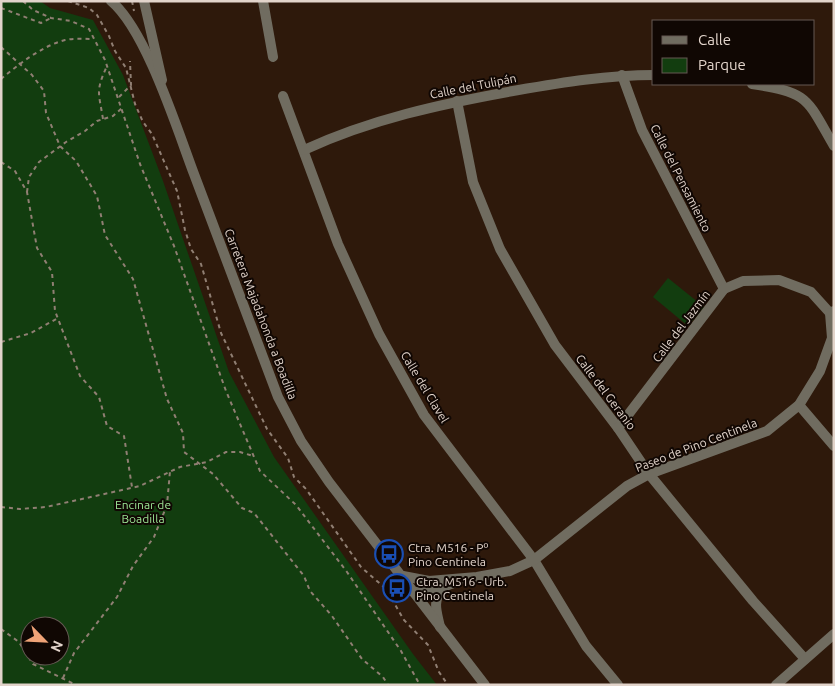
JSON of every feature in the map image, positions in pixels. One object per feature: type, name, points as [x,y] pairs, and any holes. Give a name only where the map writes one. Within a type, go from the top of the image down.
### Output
[{"type":"street","name":"Carretera Majadahonda a Boadilla","points":[[111,1],[122,11],[142,46],[167,105],[278,397],[301,441],[328,482],[403,576],[440,628],[485,685]]},
{"type":"street","name":"Carretera Majadahonda a Boadilla","points":[[144,1],[167,105]]},
{"type":"street","points":[[263,1],[273,57]]},
{"type":"street","name":"Calle del Tulipán","points":[[304,150],[339,134],[389,118],[457,101],[560,83],[622,75],[652,75]]},
{"type":"street","name":"Calle del Pensamiento","points":[[622,75],[642,130],[724,289]]},
{"type":"street","points":[[759,85],[786,89],[803,98],[813,108],[834,146]]},
{"type":"street","name":"Calle del Clavel","points":[[283,96],[338,244],[379,334],[419,407],[534,560],[586,646],[618,685]]},
{"type":"street","name":"Calle del Geranio","points":[[457,101],[474,182],[500,249],[556,345],[618,428],[649,474],[747,594],[805,659]]},
{"type":"street","name":"Calle del Jazmín","points":[[618,428],[724,289],[743,281],[779,280],[811,292],[832,312]]},
{"type":"street","name":"Paseo de Pino Centinela","points":[[464,578],[510,571],[534,560],[627,486],[649,474],[767,431],[799,405],[820,371],[832,338],[832,312]]},
{"type":"street","points":[[799,405],[834,446]]},
{"type":"street","points":[[403,576],[429,581],[464,578]]},
{"type":"street","points":[[413,592],[429,592],[442,589],[464,578]]},
{"type":"street","points":[[440,628],[435,606],[436,596],[442,589]]},
{"type":"street","points":[[776,685],[834,634]]},
{"type":"path","points":[[23,1],[33,10],[50,18],[71,21],[89,29],[107,65],[140,164],[174,246],[226,391],[260,471],[296,505],[347,572],[401,651],[420,685]]},
{"type":"path","points":[[68,1],[89,8],[97,15],[110,36],[114,51],[126,68],[132,85]]},
{"type":"path","points":[[1,8],[42,23],[50,18]]},
{"type":"path","points":[[1,79],[46,48],[66,40],[94,39]]},
{"type":"path","points":[[1,47],[44,91],[46,113],[60,146],[76,161],[97,196],[105,235],[133,279],[166,399],[182,433],[184,452],[201,463],[242,508],[254,513],[304,576],[310,591],[332,616],[362,659],[383,677],[388,685]]},
{"type":"path","points":[[130,61],[132,85]]},
{"type":"path","points":[[103,119],[97,96],[98,85],[107,65]]},
{"type":"path","points":[[119,97],[132,85]]},
{"type":"path","points":[[122,108],[113,116],[96,120],[85,131],[60,146],[33,168],[29,177],[28,192],[37,248],[52,272],[55,310],[80,376],[99,397],[107,426],[124,436],[132,487]]},
{"type":"path","points":[[1,162],[15,171],[28,192]]},
{"type":"path","points":[[1,342],[31,333],[58,318]]},
{"type":"path","points":[[1,507],[20,509],[46,507],[140,486],[170,472],[201,463],[226,452],[240,452],[254,457]]},
{"type":"path","points":[[63,678],[74,654],[117,597],[133,566],[154,537],[167,505],[170,472]]},
{"type":"path","points":[[386,589],[393,583]]},
{"type":"path","points":[[1,629],[19,642],[33,664],[76,685]]},
{"type":"path","points":[[66,685],[68,681]]},
{"type":"green space","name":"Encinar de Boadilla","points":[[1,1],[40,1],[50,8],[93,20],[123,75],[163,181],[229,372],[274,457],[437,685],[1,685]]},
{"type":"green space","points":[[668,278],[704,307],[688,326],[653,297]]},
{"type":"place","name":"Ctra. M516 - Pº Pino Centinela","points":[[389,554]]},
{"type":"place","name":"Ctra. M516 - Urb. Pino Centinela","points":[[397,588]]}]
